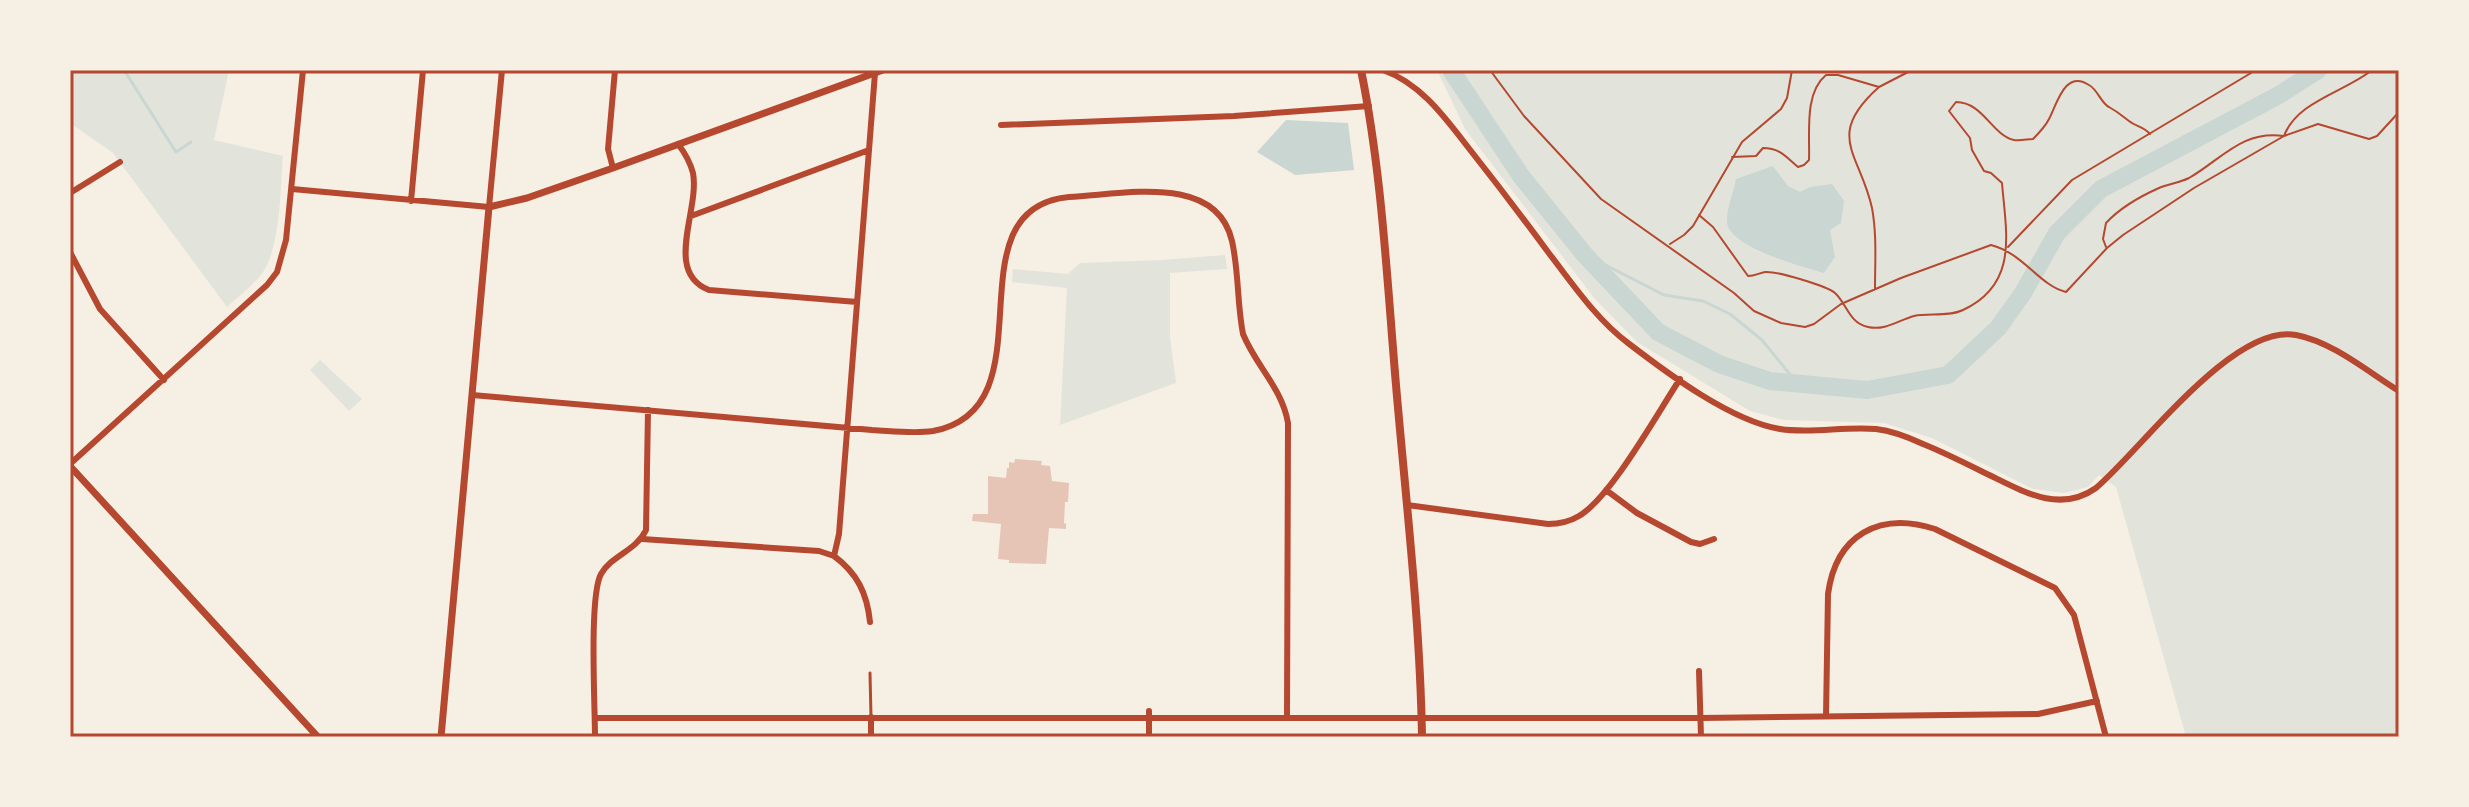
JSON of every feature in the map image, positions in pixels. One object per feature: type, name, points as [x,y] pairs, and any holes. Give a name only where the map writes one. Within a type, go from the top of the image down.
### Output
[{"type":"main road","points":[[1361,70],[1369,106],[1407,505],[1422,737]]},
{"type":"street","points":[[303,70],[286,240],[277,272],[267,285],[70,465],[318,737]]},
{"type":"street","points":[[411,201],[423,70]]},
{"type":"street","points":[[441,737],[502,70]]},
{"type":"street","points":[[613,168],[608,149],[615,70]]},
{"type":"street","points":[[1383,70],[1418,89],[1449,123],[1568,278],[1615,333],[1738,415],[1767,426],[1801,431],[1888,431],[1934,448],[2034,496],[2067,500],[2088,494],[2103,482],[2205,381],[2240,351],[2263,338],[2290,334],[2311,340],[2399,391]]},
{"type":"street","points":[[292,189],[489,207],[527,198],[879,71],[869,150],[839,534],[834,556]]},
{"type":"street","points":[[1001,125],[1234,116],[1369,106]]},
{"type":"street","points":[[678,144],[693,173],[685,262],[689,275],[702,287],[857,302]]},
{"type":"street","points":[[691,216],[869,150]]},
{"type":"street","points":[[70,193],[120,162]]},
{"type":"street","points":[[472,395],[896,431],[935,430],[961,420],[973,410],[982,400],[993,377],[1002,283],[1011,239],[1022,218],[1054,198],[1171,192],[1186,194],[1207,204],[1224,221],[1233,243],[1243,334],[1279,393],[1288,423],[1287,718]]},
{"type":"street","points":[[70,252],[100,309],[164,380]]},
{"type":"street","points":[[1407,505],[1548,524],[1560,524],[1581,515],[1606,490],[1680,379]]},
{"type":"street","points":[[595,737],[595,598],[598,583],[607,567],[642,539],[648,521],[648,410]]},
{"type":"street","points":[[1606,490],[1637,513],[1691,542],[1700,544],[1714,539]]},
{"type":"street","points":[[1826,716],[1831,574],[1844,546],[1867,530],[1892,523],[1914,522],[1935,529],[2055,588],[2074,615],[2106,737]]},
{"type":"street","points":[[642,539],[819,551],[834,556],[857,579],[868,605],[870,622]]},
{"type":"street","points":[[1699,671],[1701,737]]},
{"type":"street","points":[[595,718],[1149,715],[1422,719],[1700,718],[2038,714],[2097,701]]},
{"type":"street","points":[[1149,715],[1149,737]]},
{"type":"street","points":[[871,717],[871,737]]},
{"type":"lane","points":[[870,673],[871,717]]},
{"type":"path","points":[[1490,70],[1524,116],[1601,199],[1668,245],[1754,311],[1781,323],[1805,327],[1841,304],[1991,245],[2006,249],[2064,292],[2107,248],[2168,205],[2284,136],[2318,124],[2369,139],[2377,136],[2399,112]]},
{"type":"path","points":[[1668,245],[1684,235],[1699,215],[1742,142],[1781,109],[1787,98],[1792,70]]},
{"type":"path","points":[[1875,290],[1873,214],[1868,190],[1848,143],[1850,125],[1856,111],[1879,87],[1912,70]]},
{"type":"path","points":[[2006,249],[2072,180],[2256,70]]},
{"type":"path","points":[[2284,136],[2298,113],[2351,85],[2372,70]]},
{"type":"path","points":[[1732,157],[1756,156],[1763,148],[1770,148],[1781,151],[1798,167],[1804,165],[1809,160],[1812,99],[1815,88],[1826,72],[1879,87]]},
{"type":"path","points":[[1699,215],[1713,227],[1748,276],[1764,272],[1792,276],[1834,292],[1850,316],[1868,327],[1891,326],[1912,317],[1961,312],[1987,294],[2000,277],[2006,262],[2006,212],[2002,183],[1984,171],[1972,150],[1970,138],[1952,117],[1949,111],[1956,102],[1966,102],[1990,120],[2002,134],[2014,140],[2033,139],[2049,119],[2064,88],[2072,82],[2085,82],[2101,95],[2107,107],[2116,109],[2150,134]]},
{"type":"path","points":[[2107,248],[2103,239],[2106,223],[2119,211],[2156,189],[2188,178],[2215,158],[2251,138],[2266,133],[2284,136]]},
{"type":"shaded area","points":[[70,70],[229,70],[214,140],[283,156],[279,216],[269,261],[255,281],[227,307],[113,153],[70,123]]},
{"type":"shaded area","points":[[1437,70],[2399,70],[2399,737],[2186,737],[2116,487],[2099,475],[2088,487],[2064,493],[2033,489],[1932,438],[1884,423],[1784,420],[1750,411],[1637,342],[1595,299],[1465,129]]},
{"type":"shaded area","points":[[1286,120],[1348,123],[1354,170],[1295,175],[1257,152]]},
{"type":"shaded area","points":[[1773,166],[1788,186],[1800,192],[1810,187],[1832,184],[1844,201],[1841,223],[1830,230],[1835,257],[1824,273],[1768,255],[1740,240],[1731,231],[1727,217],[1736,179]]},
{"type":"shaded area","points":[[1225,255],[1227,269],[1170,273],[1170,337],[1176,383],[1060,425],[1067,288],[1012,282],[1013,269],[1068,274],[1080,263]]},
{"type":"shaded area","points":[[320,360],[362,399],[349,411],[310,370]]},
{"type":"building","points":[[1015,459],[1042,461],[1041,465],[1050,466],[1052,481],[1069,483],[1068,502],[1065,502],[1066,529],[1049,528],[1046,564],[1009,563],[1009,560],[998,559],[1001,524],[972,521],[973,514],[988,514],[988,476],[1006,478],[1009,462],[1014,463]]},
{"type":"waterway","points":[[124,70],[176,152],[191,142]]},
{"type":"waterway","points":[[1451,70],[1521,176],[1584,254],[1658,332],[1719,364],[1770,381],[1867,390],[1948,375],[1998,328],[2023,293],[2057,233],[2101,189],[2279,95],[2318,70]]},
{"type":"waterway","points":[[1584,254],[1664,295],[1703,301],[1730,314],[1762,340],[1797,383]]}]
